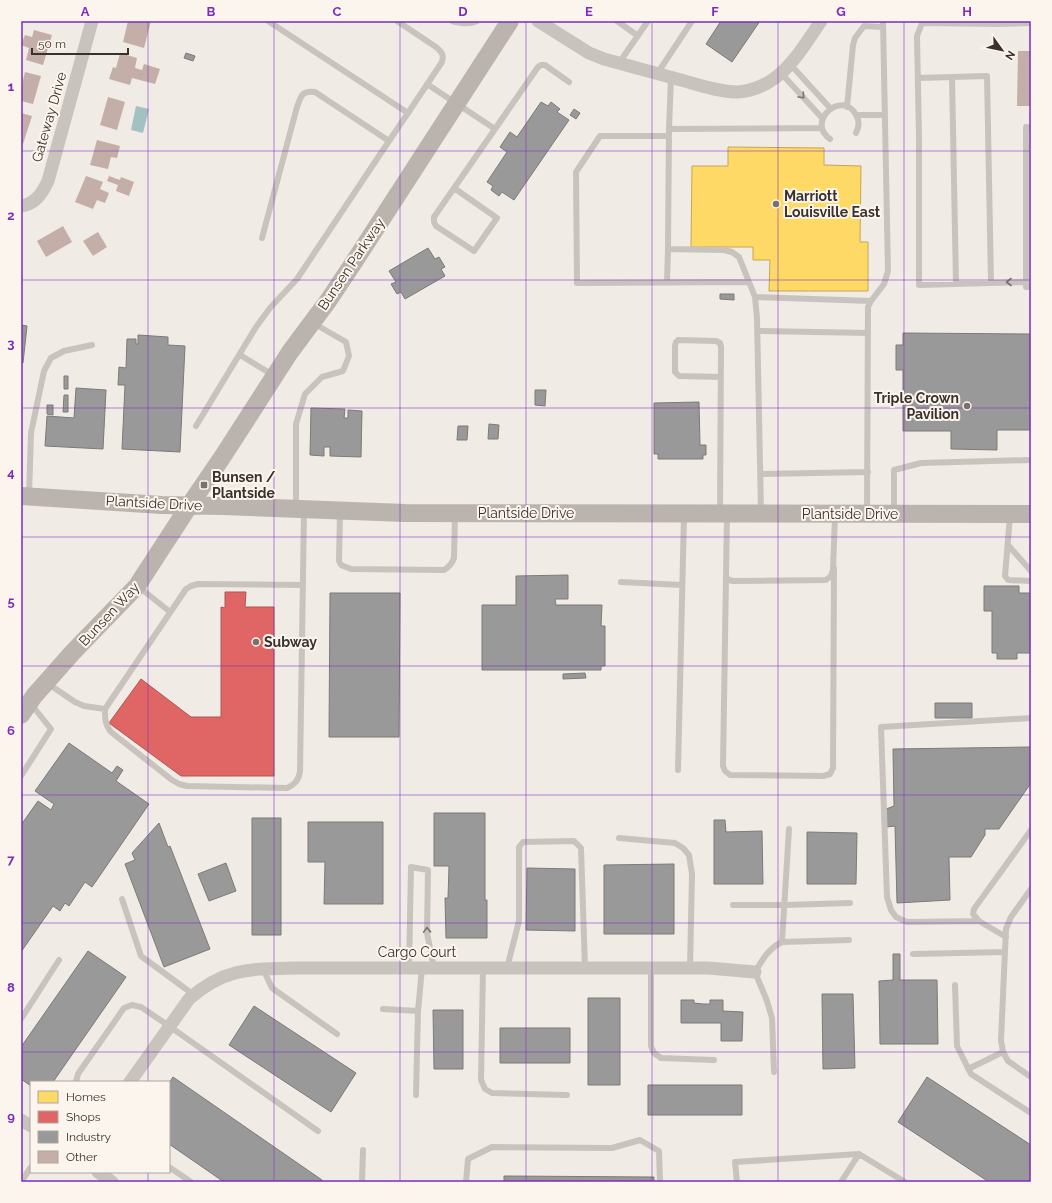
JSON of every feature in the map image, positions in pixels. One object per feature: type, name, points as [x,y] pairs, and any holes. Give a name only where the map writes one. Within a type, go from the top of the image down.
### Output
[{"type":"street","name":"Gateway Drive","points":[[21,206],[32,202],[40,196],[48,181],[92,21]]},
{"type":"street","name":"Bunsen Parkway","points":[[189,506],[220,462],[290,352],[349,268],[510,21]]},
{"type":"street","points":[[538,21],[588,53],[604,59],[709,88],[738,92],[762,86],[775,78],[785,69],[821,21]]},
{"type":"street","name":"Plantside Drive","points":[[25,496],[162,505],[405,513],[1031,514]]},
{"type":"street","name":"Bunsen Way","points":[[25,709],[46,682],[73,652],[137,586],[189,506]]},
{"type":"street","name":"Cargo Court","points":[[131,1081],[189,999],[211,982],[224,976],[248,970],[422,968],[708,968],[755,972]]},
{"type":"street","points":[[21,1120],[30,1125]]},
{"type":"street","points":[[99,1173],[112,1182]]},
{"type":"lane","points":[[268,21],[408,113]]},
{"type":"lane","points":[[196,426],[256,327],[270,308],[297,279],[442,62],[443,57],[441,52],[436,47],[397,21]]},
{"type":"lane","points":[[452,21],[466,24],[475,23],[477,21]]},
{"type":"lane","points":[[617,21],[638,36]]},
{"type":"lane","points":[[619,63],[648,21]]},
{"type":"lane","points":[[657,74],[692,21]]},
{"type":"lane","points":[[1026,282],[919,285],[917,36],[922,22],[997,24],[1031,23]]},
{"type":"lane","points":[[847,107],[854,38],[864,26],[883,24],[888,271],[884,284],[868,307],[867,514]]},
{"type":"lane","points":[[454,188],[497,218],[474,251],[436,226],[434,217],[454,188],[538,67],[545,65],[570,82]]},
{"type":"lane","points":[[785,69],[831,108]]},
{"type":"lane","points":[[785,69],[823,119]]},
{"type":"lane","points":[[918,78],[987,76],[992,282]]},
{"type":"lane","points":[[667,283],[671,77]]},
{"type":"lane","points":[[952,77],[956,283]]},
{"type":"lane","points":[[427,84],[495,129]]},
{"type":"lane","points":[[262,238],[297,107],[300,98],[304,93],[310,91],[315,92],[389,141]]},
{"type":"lane","points":[[830,139],[824,133],[822,128],[823,119],[831,108],[839,106],[851,109],[856,115],[859,125],[856,133]]},
{"type":"lane","points":[[856,115],[885,115]]},
{"type":"lane","points":[[669,129],[822,128]]},
{"type":"lane","points":[[1031,128],[1026,128],[1026,287],[1031,286]]},
{"type":"lane","points":[[669,136],[600,136],[576,172],[577,284],[749,282]]},
{"type":"lane","points":[[668,249],[724,250],[732,252],[739,257],[755,297],[758,318],[761,514]]},
{"type":"lane","points":[[755,297],[871,301]]},
{"type":"lane","points":[[303,585],[198,584],[186,589],[105,709],[107,727],[111,732],[172,780],[186,786],[286,788],[294,785],[298,779],[300,772],[303,585],[296,424],[305,394],[322,377],[343,371],[349,356],[346,342],[312,322]]},
{"type":"lane","points":[[758,332],[868,333]]},
{"type":"lane","points":[[721,377],[679,376],[676,374],[674,372],[676,342],[678,340],[716,341],[720,343],[721,347],[723,514],[726,576],[723,766],[730,774],[823,776],[830,774],[833,768],[835,514]]},
{"type":"lane","points":[[25,496],[31,433],[44,371],[51,358],[64,350],[92,345]]},
{"type":"lane","points":[[240,355],[275,376]]},
{"type":"lane","points":[[894,514],[894,470],[921,463],[1031,460]]},
{"type":"lane","points":[[761,474],[868,472]]},
{"type":"lane","points":[[340,510],[339,561],[341,565],[351,569],[444,570],[448,568],[454,558],[455,513]]},
{"type":"lane","points":[[678,770],[684,514]]},
{"type":"lane","points":[[1010,514],[1005,576],[1008,580],[1031,581]]},
{"type":"lane","points":[[1008,545],[1031,571]]},
{"type":"lane","points":[[726,576],[733,582],[826,580],[831,576],[834,568]]},
{"type":"lane","points":[[621,582],[682,584]]},
{"type":"lane","points":[[137,586],[170,612]]},
{"type":"lane","points":[[46,682],[75,702],[84,706],[105,709]]},
{"type":"lane","points":[[21,776],[51,729],[25,709]]},
{"type":"lane","points":[[979,922],[907,922],[896,917],[891,910],[887,897],[880,727],[1031,718]]},
{"type":"lane","points":[[782,942],[789,829]]},
{"type":"lane","points":[[1006,937],[979,922],[973,914],[974,910],[1031,830]]},
{"type":"lane","points":[[618,838],[675,843],[683,848],[689,855],[692,874],[690,968]]},
{"type":"lane","points":[[507,968],[519,921],[518,847],[523,842],[574,841],[581,848],[585,968]]},
{"type":"lane","points":[[416,1095],[418,1011],[427,933],[428,870],[411,867],[422,968]]},
{"type":"lane","points":[[1031,889],[1011,917],[1006,929],[1001,1040],[1003,1052],[1008,1061],[1031,1077]]},
{"type":"lane","points":[[122,899],[141,956],[194,995]]},
{"type":"lane","points":[[733,905],[850,903]]},
{"type":"lane","points":[[774,1072],[772,1018],[767,1001],[755,972],[769,951],[782,942],[849,940]]},
{"type":"lane","points":[[912,954],[1005,952]]},
{"type":"lane","points":[[21,1019],[59,960]]},
{"type":"lane","points":[[483,968],[480,1080],[485,1089],[492,1093],[567,1095]]},
{"type":"lane","points":[[650,968],[651,1046],[654,1053],[661,1058],[714,1060]]},
{"type":"lane","points":[[263,969],[272,988],[337,1034]]},
{"type":"lane","points":[[955,984],[957,1046],[970,1074],[1031,1113]]},
{"type":"lane","points":[[76,1081],[78,1074],[124,1008],[132,1005],[141,1007],[318,1131]]},
{"type":"lane","points":[[383,1009],[418,1011]]},
{"type":"lane","points":[[968,1069],[1003,1052]]},
{"type":"lane","points":[[466,1182],[468,1159],[492,1147],[612,1148],[640,1140],[659,1151],[660,1182]]},
{"type":"lane","points":[[362,1182],[363,1150]]},
{"type":"lane","points":[[840,1182],[859,1154]]},
{"type":"lane","points":[[737,1182],[735,1162],[859,1154],[905,1182]]},
{"type":"lane","points":[[170,1167],[191,1182]]},
{"type":"lane","points":[[21,1182],[30,1168]]},
{"type":"water","points":[[136,106],[149,109],[143,133],[131,130]]},
{"type":"building: Homes","name":"Marriott Louisville East","points":[[728,147],[824,148],[824,165],[861,166],[860,242],[868,242],[868,291],[769,291],[770,260],[753,260],[753,247],[691,247],[692,166],[728,166]]},
{"type":"building: Shops","points":[[225,592],[246,592],[245,607],[274,607],[274,776],[181,776],[109,723],[141,679],[191,717],[221,717],[221,607],[225,608]]},
{"type":"building: Industry","points":[[721,21],[760,21],[732,62],[706,44]]},
{"type":"building: Industry","points":[[186,53],[195,56],[193,61],[184,58]]},
{"type":"building: Industry","points":[[541,102],[548,106],[551,102],[560,109],[557,112],[569,120],[514,200],[502,192],[499,196],[491,190],[493,186],[487,182],[507,152],[500,147],[510,132],[517,137]]},
{"type":"building: Industry","points":[[574,109],[580,113],[576,119],[570,115]]},
{"type":"building: Industry","points":[[428,248],[435,259],[439,257],[445,267],[441,269],[445,276],[405,299],[401,292],[397,294],[391,284],[396,282],[389,271]]},
{"type":"building: Industry","points":[[720,294],[734,294],[734,300],[720,299]]},
{"type":"building: Industry","points":[[21,325],[27,326],[23,363],[21,362]]},
{"type":"building: Industry","name":"Triple Crown Pavilion","points":[[903,333],[1031,334],[1031,430],[997,430],[997,450],[951,449],[951,431],[903,431],[903,370],[896,370],[896,345],[903,345]]},
{"type":"building: Industry","points":[[138,335],[168,337],[168,345],[185,346],[180,452],[122,449],[125,385],[118,385],[119,367],[126,368],[127,339],[136,339],[136,344],[138,344]]},
{"type":"building: Industry","points":[[64,376],[68,376],[68,389],[64,389]]},
{"type":"building: Industry","points":[[76,388],[106,390],[103,449],[45,446],[47,416],[74,418]]},
{"type":"building: Industry","points":[[535,390],[546,390],[545,406],[535,405]]},
{"type":"building: Industry","points":[[64,395],[68,395],[68,412],[63,412]]},
{"type":"building: Industry","points":[[699,402],[700,445],[706,445],[706,455],[703,455],[703,459],[658,459],[658,454],[654,454],[654,403]]},
{"type":"building: Industry","points":[[47,405],[53,405],[53,415],[47,414]]},
{"type":"building: Industry","points":[[311,408],[345,409],[344,418],[348,418],[348,410],[362,411],[361,457],[330,456],[330,447],[324,447],[324,456],[310,455]]},
{"type":"building: Industry","points":[[489,424],[499,425],[498,439],[488,439]]},
{"type":"building: Industry","points":[[458,426],[468,426],[467,440],[457,440]]},
{"type":"building: Industry","points":[[568,575],[568,599],[555,599],[556,605],[602,605],[601,626],[605,626],[605,666],[601,666],[601,670],[482,670],[482,605],[516,605],[516,576]]},
{"type":"building: Industry","points":[[984,586],[1019,586],[1019,593],[1031,593],[1031,653],[1017,653],[1017,659],[997,659],[997,653],[992,653],[992,611],[984,611]]},
{"type":"building: Industry","points":[[330,593],[400,593],[399,737],[329,737]]},
{"type":"building: Industry","points":[[585,673],[586,678],[563,679],[563,674]]},
{"type":"building: Industry","points":[[935,703],[972,703],[972,718],[935,718]]},
{"type":"building: Industry","points":[[69,743],[112,773],[117,766],[123,770],[116,781],[149,804],[92,887],[85,882],[69,906],[65,903],[60,911],[53,906],[21,952],[21,825],[38,801],[51,810],[54,804],[35,791]]},
{"type":"building: Industry","points":[[1031,747],[1031,783],[999,829],[985,829],[985,835],[971,857],[949,857],[950,900],[897,903],[895,826],[886,827],[886,809],[894,806],[893,749]]},
{"type":"building: Industry","points":[[434,813],[485,813],[485,900],[487,900],[487,938],[446,938],[445,898],[448,898],[449,866],[434,866]]},
{"type":"building: Industry","points":[[252,818],[281,818],[281,935],[252,935]]},
{"type":"building: Industry","points":[[714,820],[725,820],[726,832],[762,831],[763,884],[714,884]]},
{"type":"building: Industry","points":[[308,822],[383,822],[383,904],[324,904],[325,862],[308,862]]},
{"type":"building: Industry","points":[[159,823],[168,847],[170,846],[210,949],[164,967],[125,864],[135,860],[132,853]]},
{"type":"building: Industry","points":[[807,832],[857,833],[856,884],[807,884]]},
{"type":"building: Industry","points":[[226,863],[236,891],[209,901],[198,874]]},
{"type":"building: Industry","points":[[674,864],[674,934],[604,934],[604,865]]},
{"type":"building: Industry","points":[[527,868],[575,869],[575,931],[526,930]]},
{"type":"building: Industry","points":[[88,951],[126,977],[54,1081],[30,1081],[30,1085],[21,1079],[21,1047]]},
{"type":"building: Industry","points":[[893,954],[900,954],[900,980],[937,980],[938,1044],[880,1044],[879,981],[893,980]]},
{"type":"building: Industry","points":[[822,994],[853,994],[855,1068],[823,1069]]},
{"type":"building: Industry","points":[[588,998],[620,998],[620,1085],[588,1085]]},
{"type":"building: Industry","points":[[681,1000],[694,1000],[694,1003],[710,1004],[710,1000],[723,1000],[723,1011],[743,1012],[742,1041],[721,1041],[721,1023],[681,1023]]},
{"type":"building: Industry","points":[[254,1006],[356,1073],[331,1112],[229,1045]]},
{"type":"building: Industry","points":[[433,1010],[463,1010],[463,1069],[434,1069]]},
{"type":"building: Industry","points":[[500,1028],[570,1028],[570,1063],[500,1063]]},
{"type":"building: Industry","points":[[173,1077],[322,1180],[320,1182],[224,1182],[170,1145],[170,1082]]},
{"type":"building: Industry","points":[[927,1077],[1031,1145],[1031,1182],[989,1182],[898,1122]]},
{"type":"building: Industry","points":[[648,1085],[742,1085],[742,1115],[648,1115]]},
{"type":"building: Industry","points":[[504,1176],[654,1177],[654,1182],[504,1182]]},
{"type":"building: Other","points":[[128,21],[151,21],[144,48],[123,42]]},
{"type":"building: Other","points":[[34,30],[52,35],[43,65],[26,60],[29,48],[21,45],[25,35],[32,37]]},
{"type":"building: Other","points":[[1018,51],[1031,51],[1031,106],[1017,106]]},
{"type":"building: Other","points":[[120,53],[137,58],[135,68],[142,70],[144,64],[160,69],[155,84],[132,78],[130,85],[109,79],[113,67],[116,68]]},
{"type":"building: Other","points":[[25,72],[41,76],[33,104],[21,101],[21,88]]},
{"type":"building: Other","points":[[108,97],[125,102],[117,130],[100,125]]},
{"type":"building: Other","points":[[21,113],[32,116],[23,144],[21,143]]},
{"type":"building: Other","points":[[97,140],[120,146],[117,158],[111,157],[108,169],[90,165]]},
{"type":"building: Other","points":[[86,176],[103,182],[100,189],[109,193],[105,203],[97,200],[93,209],[75,202]]},
{"type":"building: Other","points":[[109,176],[120,180],[121,177],[134,182],[129,196],[116,191],[118,185],[107,181]]},
{"type":"building: Other","points":[[63,226],[72,242],[46,257],[37,241]]},
{"type":"building: Other","points":[[98,232],[107,247],[93,256],[83,241]]},
{"type":"place","name":"Marriott Louisville East","points":[[776,204]]},
{"type":"place","name":"Triple Crown Pavilion","points":[[967,406]]},
{"type":"place","name":"Bunsen / Plantside","points":[[204,485]]},
{"type":"place","name":"Subway","points":[[256,642]]}]
